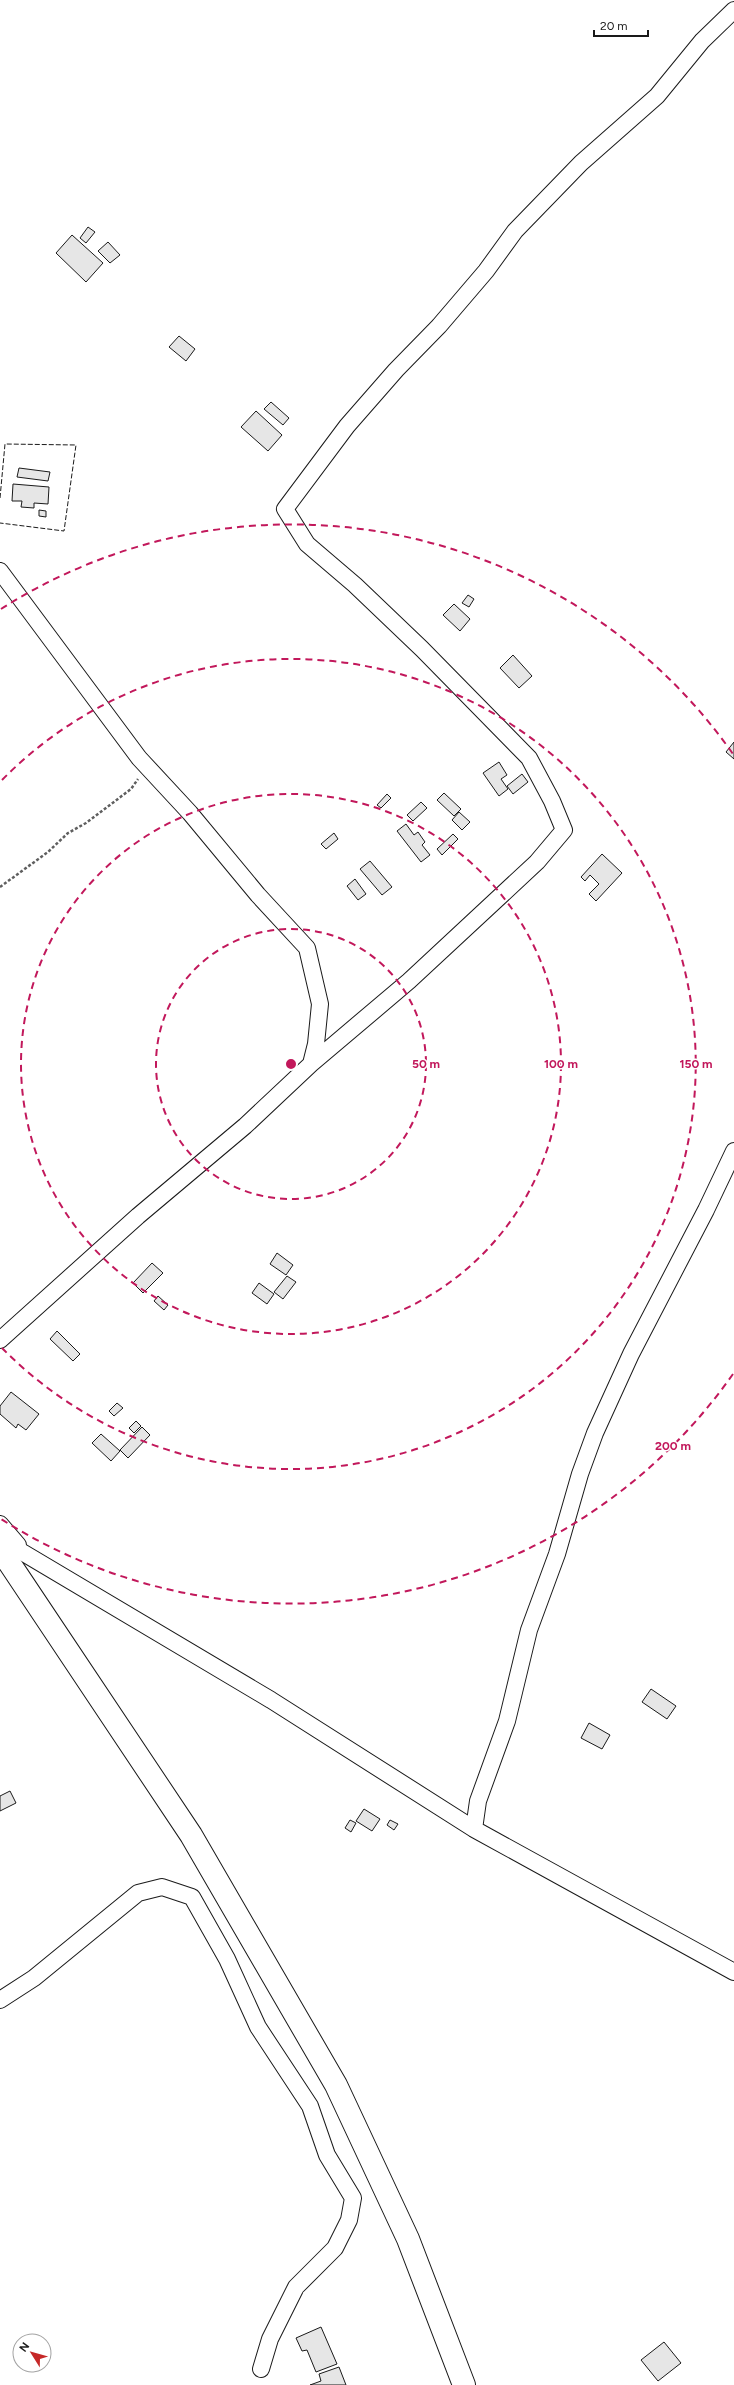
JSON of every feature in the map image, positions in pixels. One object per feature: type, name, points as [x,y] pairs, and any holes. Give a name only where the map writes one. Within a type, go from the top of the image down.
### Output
[{"type":"highway","points":[[0,1549],[191,1835],[336,2085],[408,2239],[464,2385]]},
{"type":"street","points":[[0,1340],[138,1216],[245,1126],[311,1064],[372,1014],[498,900],[537,862],[564,830],[552,801],[530,758],[422,648],[355,585],[307,544],[285,510],[347,426],[486,271],[515,231],[581,163],[657,96],[702,41],[734,10]]},
{"type":"street","points":[[0,571],[91,696],[145,765],[307,948],[320,1004],[316,1044],[311,1064]]},
{"type":"street","points":[[474,1829],[478,1801],[507,1721],[529,1630],[557,1554],[580,1474],[595,1433],[631,1354],[706,1210],[734,1151]]},
{"type":"street","points":[[0,1524],[25,1554]]},
{"type":"street","points":[[0,1539],[271,1700],[474,1829],[734,1972]]},
{"type":"street","points":[[0,2000],[34,1978],[138,1893],[162,1887],[192,1897],[227,1959],[258,2027],[310,2106],[327,2155],[353,2198],[349,2220],[335,2248],[296,2287],[270,2339],[261,2369]]},
{"type":"path","points":[[0,887],[53,847],[68,832],[86,823],[131,789],[145,765]]},
{"type":"building","points":[[88,227],[95,232],[86,243],[80,238]]},
{"type":"building","points":[[72,235],[103,263],[86,282],[56,253]]},
{"type":"building","points":[[108,242],[120,255],[110,263],[98,251]]},
{"type":"building","points":[[179,336],[195,349],[186,361],[169,347]]},
{"type":"building","points":[[271,402],[289,418],[283,425],[264,409]]},
{"type":"building","points":[[256,411],[282,435],[268,451],[241,427]]},
{"type":"building","points":[[19,468],[50,472],[48,481],[17,477]]},
{"type":"building","points":[[13,484],[49,487],[48,504],[34,503],[34,508],[21,507],[22,501],[12,501]]},
{"type":"building","points":[[39,510],[46,511],[46,517],[39,516]]},
{"type":"building","points":[[468,595],[474,599],[469,607],[462,603]]},
{"type":"building","points":[[454,604],[470,619],[460,631],[443,615]]},
{"type":"building","points":[[513,655],[532,676],[519,688],[500,668]]},
{"type":"building","points":[[734,742],[734,759],[726,752]]},
{"type":"building","points":[[499,762],[507,775],[501,779],[508,789],[499,796],[483,773]]},
{"type":"building","points":[[522,774],[528,782],[513,794],[507,786]]},
{"type":"building","points":[[444,793],[461,809],[454,816],[437,800]]},
{"type":"building","points":[[387,794],[391,798],[381,808],[377,805]]},
{"type":"building","points":[[421,802],[427,808],[413,821],[407,815]]},
{"type":"building","points":[[459,812],[470,822],[462,830],[452,820]]},
{"type":"building","points":[[406,824],[414,835],[418,832],[425,842],[422,845],[430,855],[421,862],[397,831]]},
{"type":"building","points":[[334,833],[338,839],[326,849],[321,844]]},
{"type":"building","points":[[453,834],[458,839],[442,855],[437,849]]},
{"type":"building","points":[[602,854],[622,873],[596,901],[589,894],[599,884],[590,875],[585,881],[581,877]]},
{"type":"building","points":[[370,861],[392,887],[382,895],[360,869]]},
{"type":"building","points":[[355,879],[366,894],[358,900],[347,886]]},
{"type":"building","points":[[277,1253],[293,1265],[286,1275],[270,1264]]},
{"type":"building","points":[[152,1263],[163,1273],[143,1293],[133,1283]]},
{"type":"building","points":[[287,1276],[296,1282],[283,1299],[274,1292]]},
{"type":"building","points":[[259,1283],[274,1294],[267,1304],[252,1293]]},
{"type":"building","points":[[158,1296],[168,1305],[164,1310],[154,1301]]},
{"type":"building","points":[[57,1331],[80,1354],[73,1361],[50,1339]]},
{"type":"building","points":[[11,1392],[39,1414],[26,1430],[18,1424],[16,1428],[0,1414],[0,1406]]},
{"type":"building","points":[[117,1403],[123,1408],[114,1416],[109,1411]]},
{"type":"building","points":[[136,1421],[141,1426],[134,1433],[129,1428]]},
{"type":"building","points":[[142,1427],[150,1435],[128,1458],[120,1450]]},
{"type":"building","points":[[101,1434],[120,1451],[111,1461],[92,1443]]},
{"type":"building","points":[[651,1689],[676,1706],[667,1719],[642,1702]]},
{"type":"building","points":[[589,1723],[610,1735],[602,1749],[581,1738]]},
{"type":"building","points":[[10,1791],[16,1803],[0,1811],[0,1796]]},
{"type":"building","points":[[364,1809],[380,1819],[372,1831],[356,1821]]},
{"type":"building","points":[[350,1820],[356,1823],[351,1832],[345,1828]]},
{"type":"building","points":[[390,1820],[398,1824],[394,1830],[387,1825]]},
{"type":"building","points":[[321,2327],[337,2364],[316,2372],[307,2350],[302,2351],[296,2338]]},
{"type":"building","points":[[664,2342],[681,2363],[658,2381],[641,2360]]},
{"type":"building","points":[[339,2367],[346,2385],[310,2385],[321,2381],[319,2374]]},
{"type":"fence","points":[[0,498],[5,444],[76,445],[64,531],[0,523]]}]
